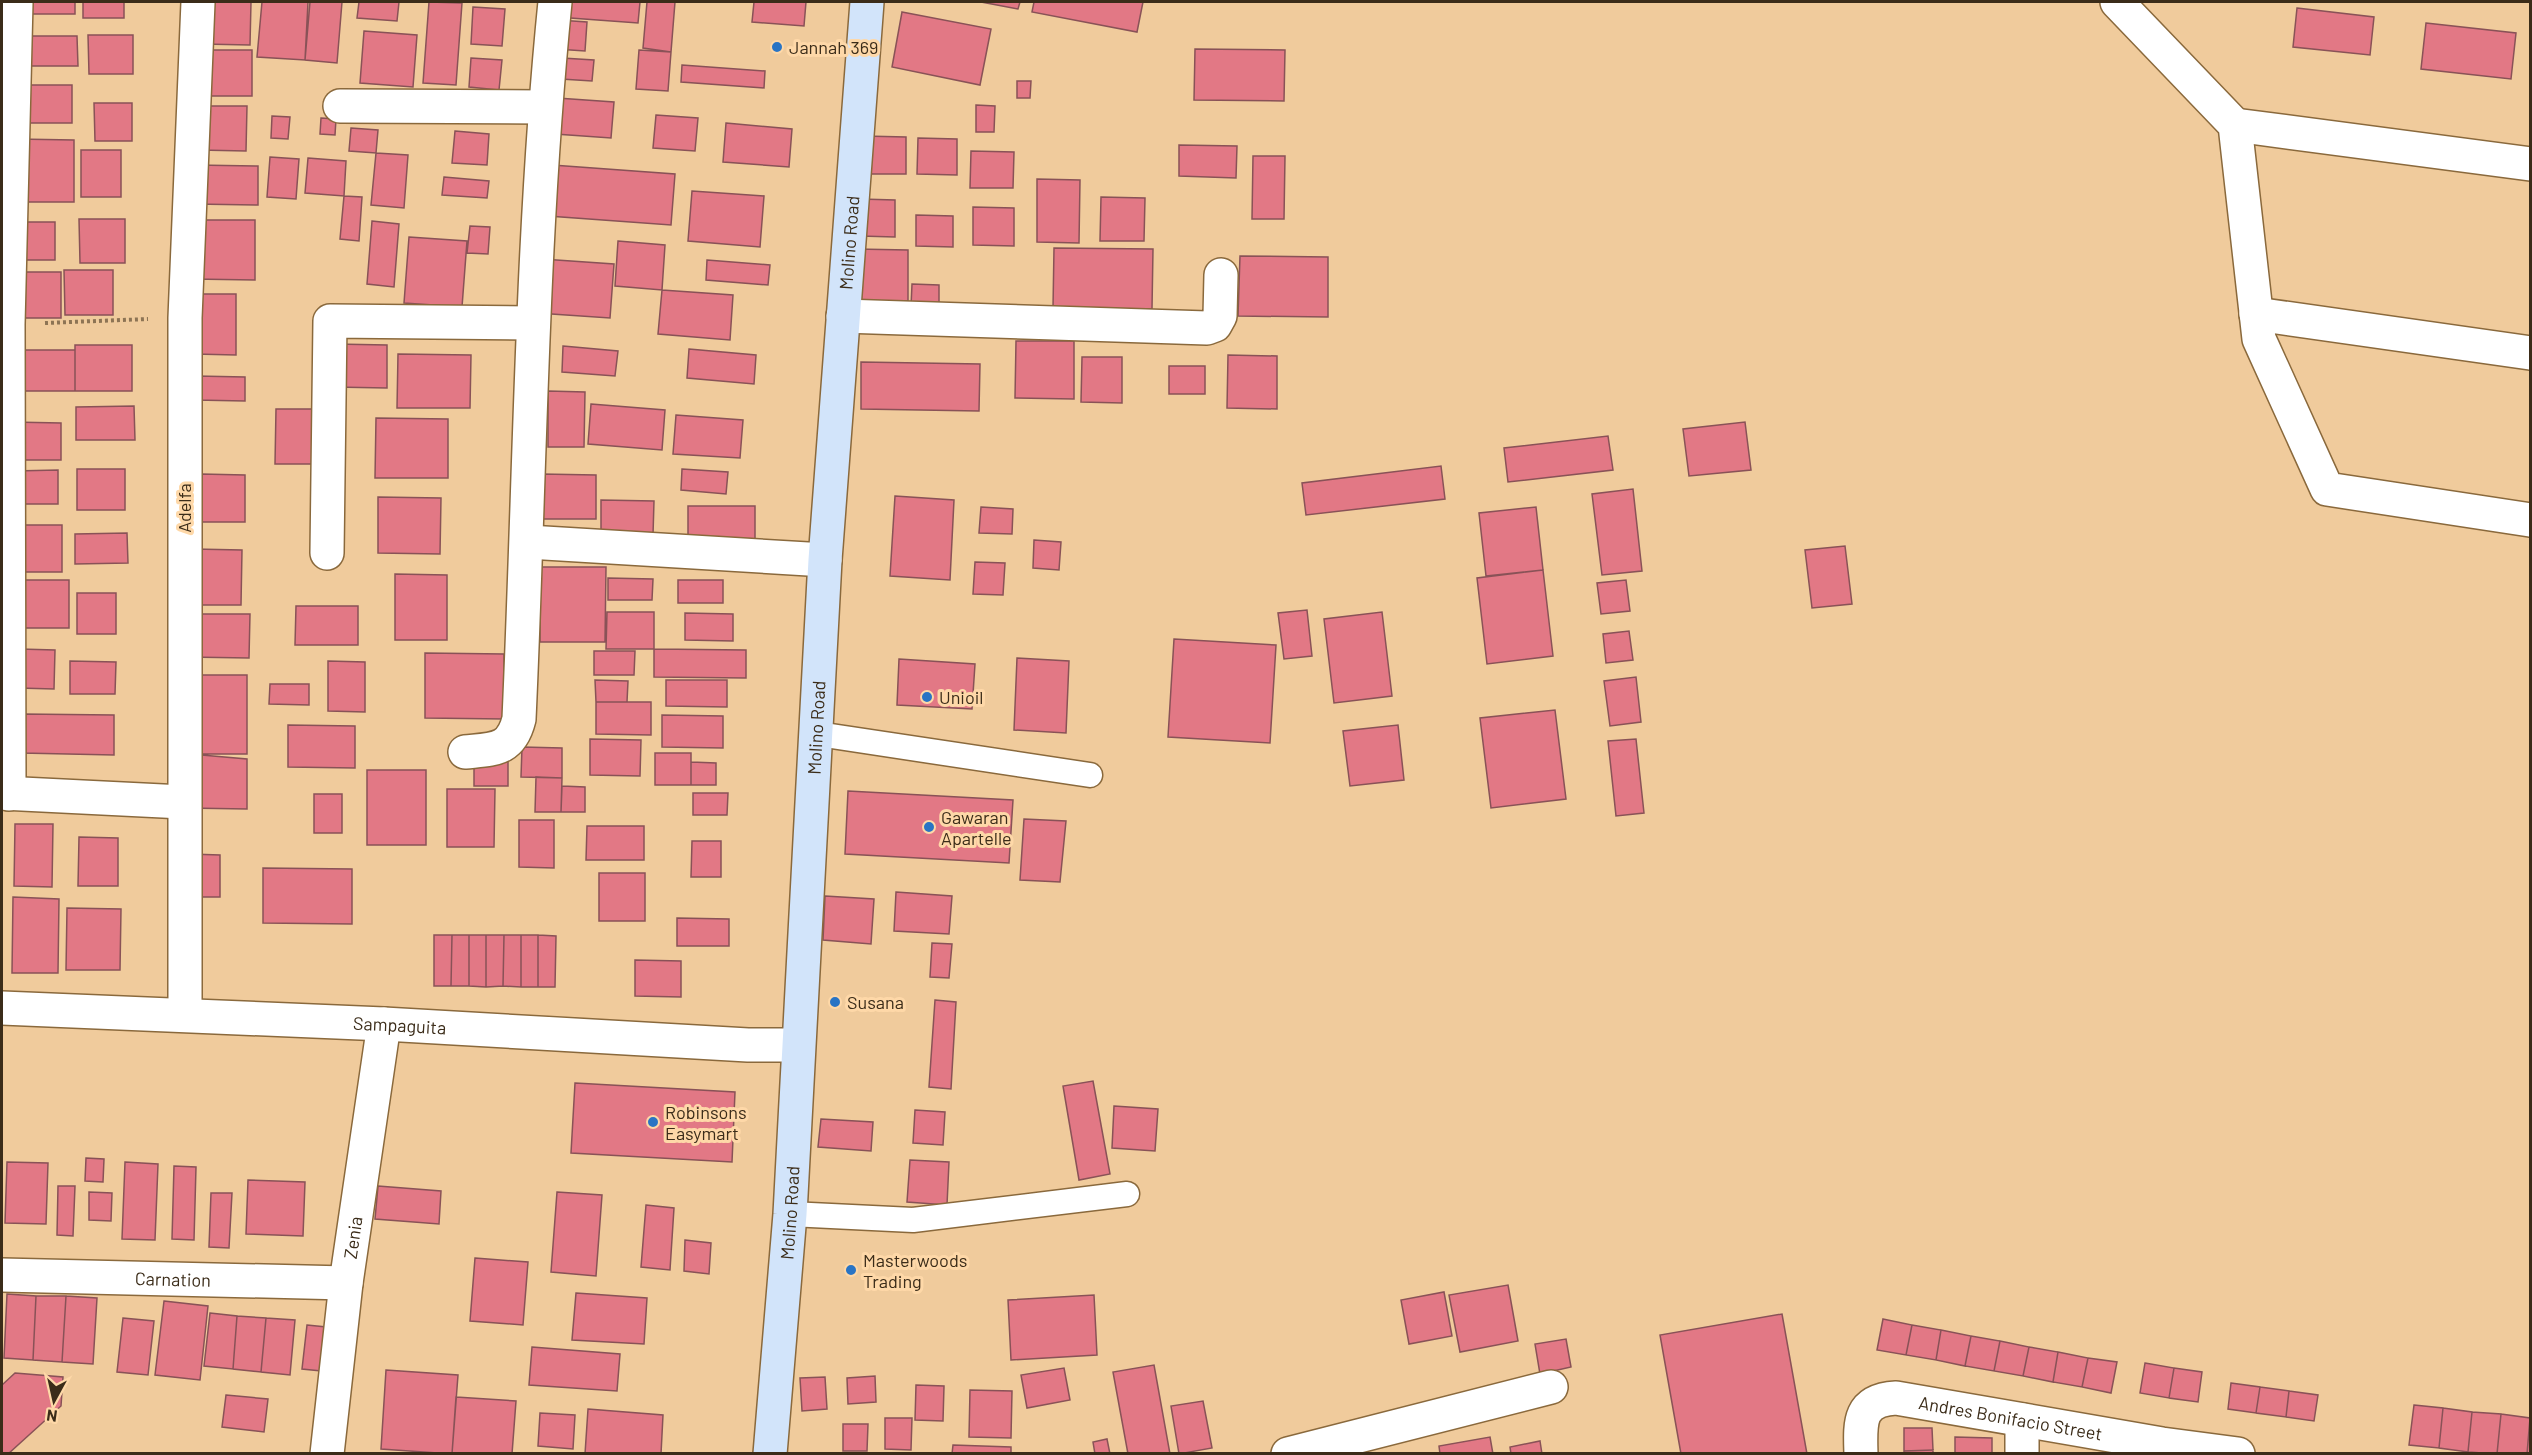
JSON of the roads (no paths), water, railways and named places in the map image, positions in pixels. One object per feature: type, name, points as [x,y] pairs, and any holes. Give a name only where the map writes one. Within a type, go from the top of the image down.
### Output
[{"type":"main road","name":"Molino Road","points":[[770,1454],[790,1214],[798,1045],[818,734],[825,560],[867,2]]},
{"type":"street","points":[[16,2],[8,324],[5,793],[183,802]]},
{"type":"street","name":"Adelfa","points":[[185,1014],[183,802],[185,318],[198,2]]},
{"type":"street","points":[[465,752],[496,749],[505,745],[516,730],[519,719],[528,542],[532,322],[544,107],[555,2]]},
{"type":"street","points":[[2117,2],[2235,125],[2259,339],[2327,489],[2530,520]]},
{"type":"street","points":[[340,106],[544,107]]},
{"type":"street","points":[[2235,125],[2530,164]]},
{"type":"street","points":[[843,316],[1207,328],[1215,325],[1220,316],[1221,275]]},
{"type":"street","points":[[2256,314],[2530,353]]},
{"type":"street","points":[[327,553],[330,321],[532,322]]},
{"type":"street","points":[[528,542],[825,560]]},
{"type":"street","name":"Sampaguita","points":[[2,1008],[185,1014],[748,1045],[798,1045]]},
{"type":"street","name":"Zenia","points":[[327,1454],[346,1283],[384,1024]]},
{"type":"street","name":"Carnation","points":[[2,1275],[346,1283]]},
{"type":"street","points":[[1288,1454],[1372,1442],[1551,1387]]},
{"type":"street","name":"Andres Bonifacio Street","points":[[1861,1454],[1863,1414],[1871,1404],[1882,1399],[1896,1398],[2022,1420],[2162,1449],[2238,1454]]},
{"type":"street","points":[[2022,1420],[2022,1454]]},
{"type":"lane","points":[[818,734],[1090,775]]},
{"type":"lane","points":[[790,1214],[913,1220],[1127,1194]]},
{"type":"place","name":"Jannah 369","points":[[777,47]]},
{"type":"place","name":"Unioil","points":[[927,697]]},
{"type":"place","name":"Gawaran Apartelle","points":[[929,827]]},
{"type":"place","name":"Susana","points":[[835,1002]]},
{"type":"place","name":"Robinsons Easymart","points":[[653,1122]]},
{"type":"place","name":"Masterwoods Trading","points":[[851,1270]]}]
